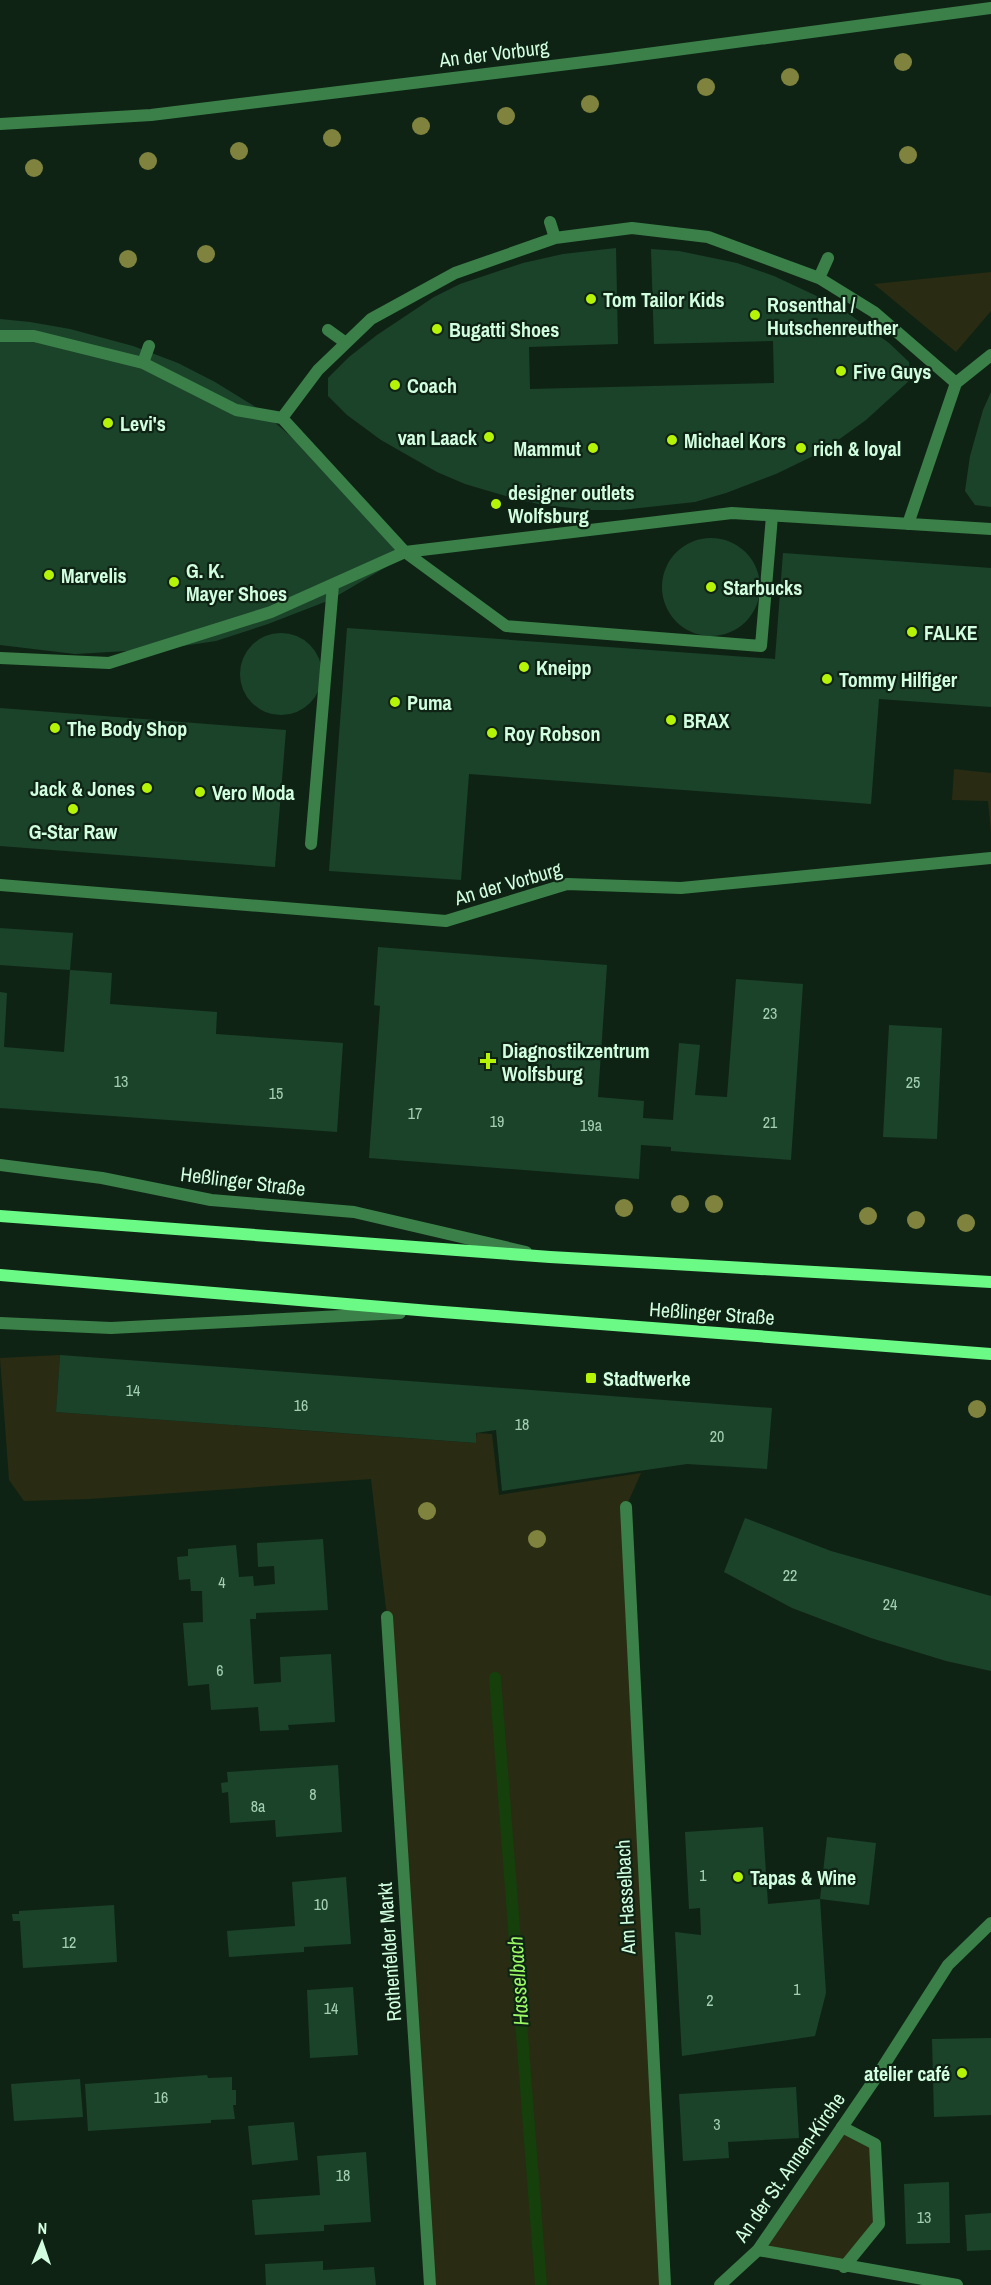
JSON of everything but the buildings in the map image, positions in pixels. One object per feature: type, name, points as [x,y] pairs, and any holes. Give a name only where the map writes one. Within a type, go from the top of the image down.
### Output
[{"type":"main road","name":"Heßlinger Straße","points":[[0,1216],[550,1257],[991,1282]]},
{"type":"main road","name":"Heßlinger Straße","points":[[0,1275],[991,1354]]},
{"type":"street","name":"An der Vorburg","points":[[0,124],[151,115],[609,59],[991,8]]},
{"type":"street","points":[[550,222],[555,238]]},
{"type":"street","points":[[282,418],[318,370],[371,319],[455,273],[555,238],[632,228],[708,237],[819,278],[874,312],[956,382]]},
{"type":"street","points":[[819,278],[828,258]]},
{"type":"street","points":[[328,330],[346,343]]},
{"type":"street","points":[[0,336],[34,336],[143,363],[236,410],[282,418],[405,552],[506,626],[761,646],[772,516]]},
{"type":"street","points":[[143,363],[149,346]]},
{"type":"street","points":[[908,524],[956,382],[991,355]]},
{"type":"street","points":[[0,658],[109,663],[271,612],[405,552],[732,513],[991,529]]},
{"type":"street","points":[[311,844],[333,585]]},
{"type":"street","name":"An der Vorburg","points":[[0,885],[446,921],[567,884],[681,888],[991,858]]},
{"type":"street","name":"Heßlinger Straße","points":[[0,1165],[102,1178],[210,1200],[354,1212],[550,1257]]},
{"type":"street","name":"Heßlinger Straße","points":[[0,1323],[111,1328],[430,1311]]},
{"type":"street","name":"Am Hasselbach","points":[[626,1507],[665,2285]]},
{"type":"street","name":"Rothenfelder Markt","points":[[387,1617],[430,2285]]},
{"type":"street","name":"An der St. Annen-Kirche","points":[[720,2285],[758,2250],[948,1965],[991,1923]]},
{"type":"street","points":[[842,2127],[875,2144],[879,2224],[844,2267]]},
{"type":"street","points":[[758,2250],[844,2267],[957,2285]]},
{"type":"green space","points":[[991,272],[991,311],[956,352],[874,284]]},
{"type":"green space","points":[[954,769],[991,773],[991,833],[988,801],[952,800]]},
{"type":"green space","points":[[60,1355],[56,1412],[475,1443],[477,1433],[492,1434],[499,1495],[641,1473],[626,1507],[666,2285],[430,2285],[387,1617],[371,1479],[89,1499],[24,1501],[9,1480],[0,1358]]},
{"type":"green space","points":[[842,2127],[875,2144],[879,2224],[844,2267],[758,2250]]},
{"type":"waterway","name":"Hasselbach","points":[[495,1678],[541,2285]]},
{"type":"place","name":"Tom Tailor Kids","points":[[591,299]]},
{"type":"place","name":"Rosenthal / Hutschenreuther","points":[[755,315]]},
{"type":"place","name":"Bugatti Shoes","points":[[437,329]]},
{"type":"place","name":"Five Guys","points":[[841,371]]},
{"type":"place","name":"Coach","points":[[395,385]]},
{"type":"place","name":"Levi's","points":[[108,423]]},
{"type":"place","name":"van Laack","points":[[489,437]]},
{"type":"place","name":"Michael Kors","points":[[672,440]]},
{"type":"place","name":"Mammut","points":[[593,448]]},
{"type":"place","name":"rich & loyal","points":[[801,448]]},
{"type":"place","name":"designer outlets Wolfsburg","points":[[496,504]]},
{"type":"place","name":"Marvelis","points":[[49,575]]},
{"type":"place","name":"G. K. Mayer Shoes","points":[[174,582]]},
{"type":"place","name":"Starbucks","points":[[711,587]]},
{"type":"place","name":"FALKE","points":[[912,632]]},
{"type":"place","name":"Kneipp","points":[[524,667]]},
{"type":"place","name":"Tommy Hilfiger","points":[[827,679]]},
{"type":"place","name":"Puma","points":[[395,702]]},
{"type":"place","name":"BRAX","points":[[671,720]]},
{"type":"place","name":"The Body Shop","points":[[55,728]]},
{"type":"place","name":"Roy Robson","points":[[492,733]]},
{"type":"place","name":"Jack & Jones","points":[[147,788]]},
{"type":"place","name":"Vero Moda","points":[[200,792]]},
{"type":"place","name":"G-Star Raw","points":[[73,809]]},
{"type":"place","name":"Diagnostikzentrum Wolfsburg","points":[[488,1061]]},
{"type":"place","name":"Stadtwerke","points":[[591,1378]]},
{"type":"place","name":"Tapas & Wine","points":[[738,1877]]},
{"type":"place","name":"atelier café","points":[[962,2073]]}]
